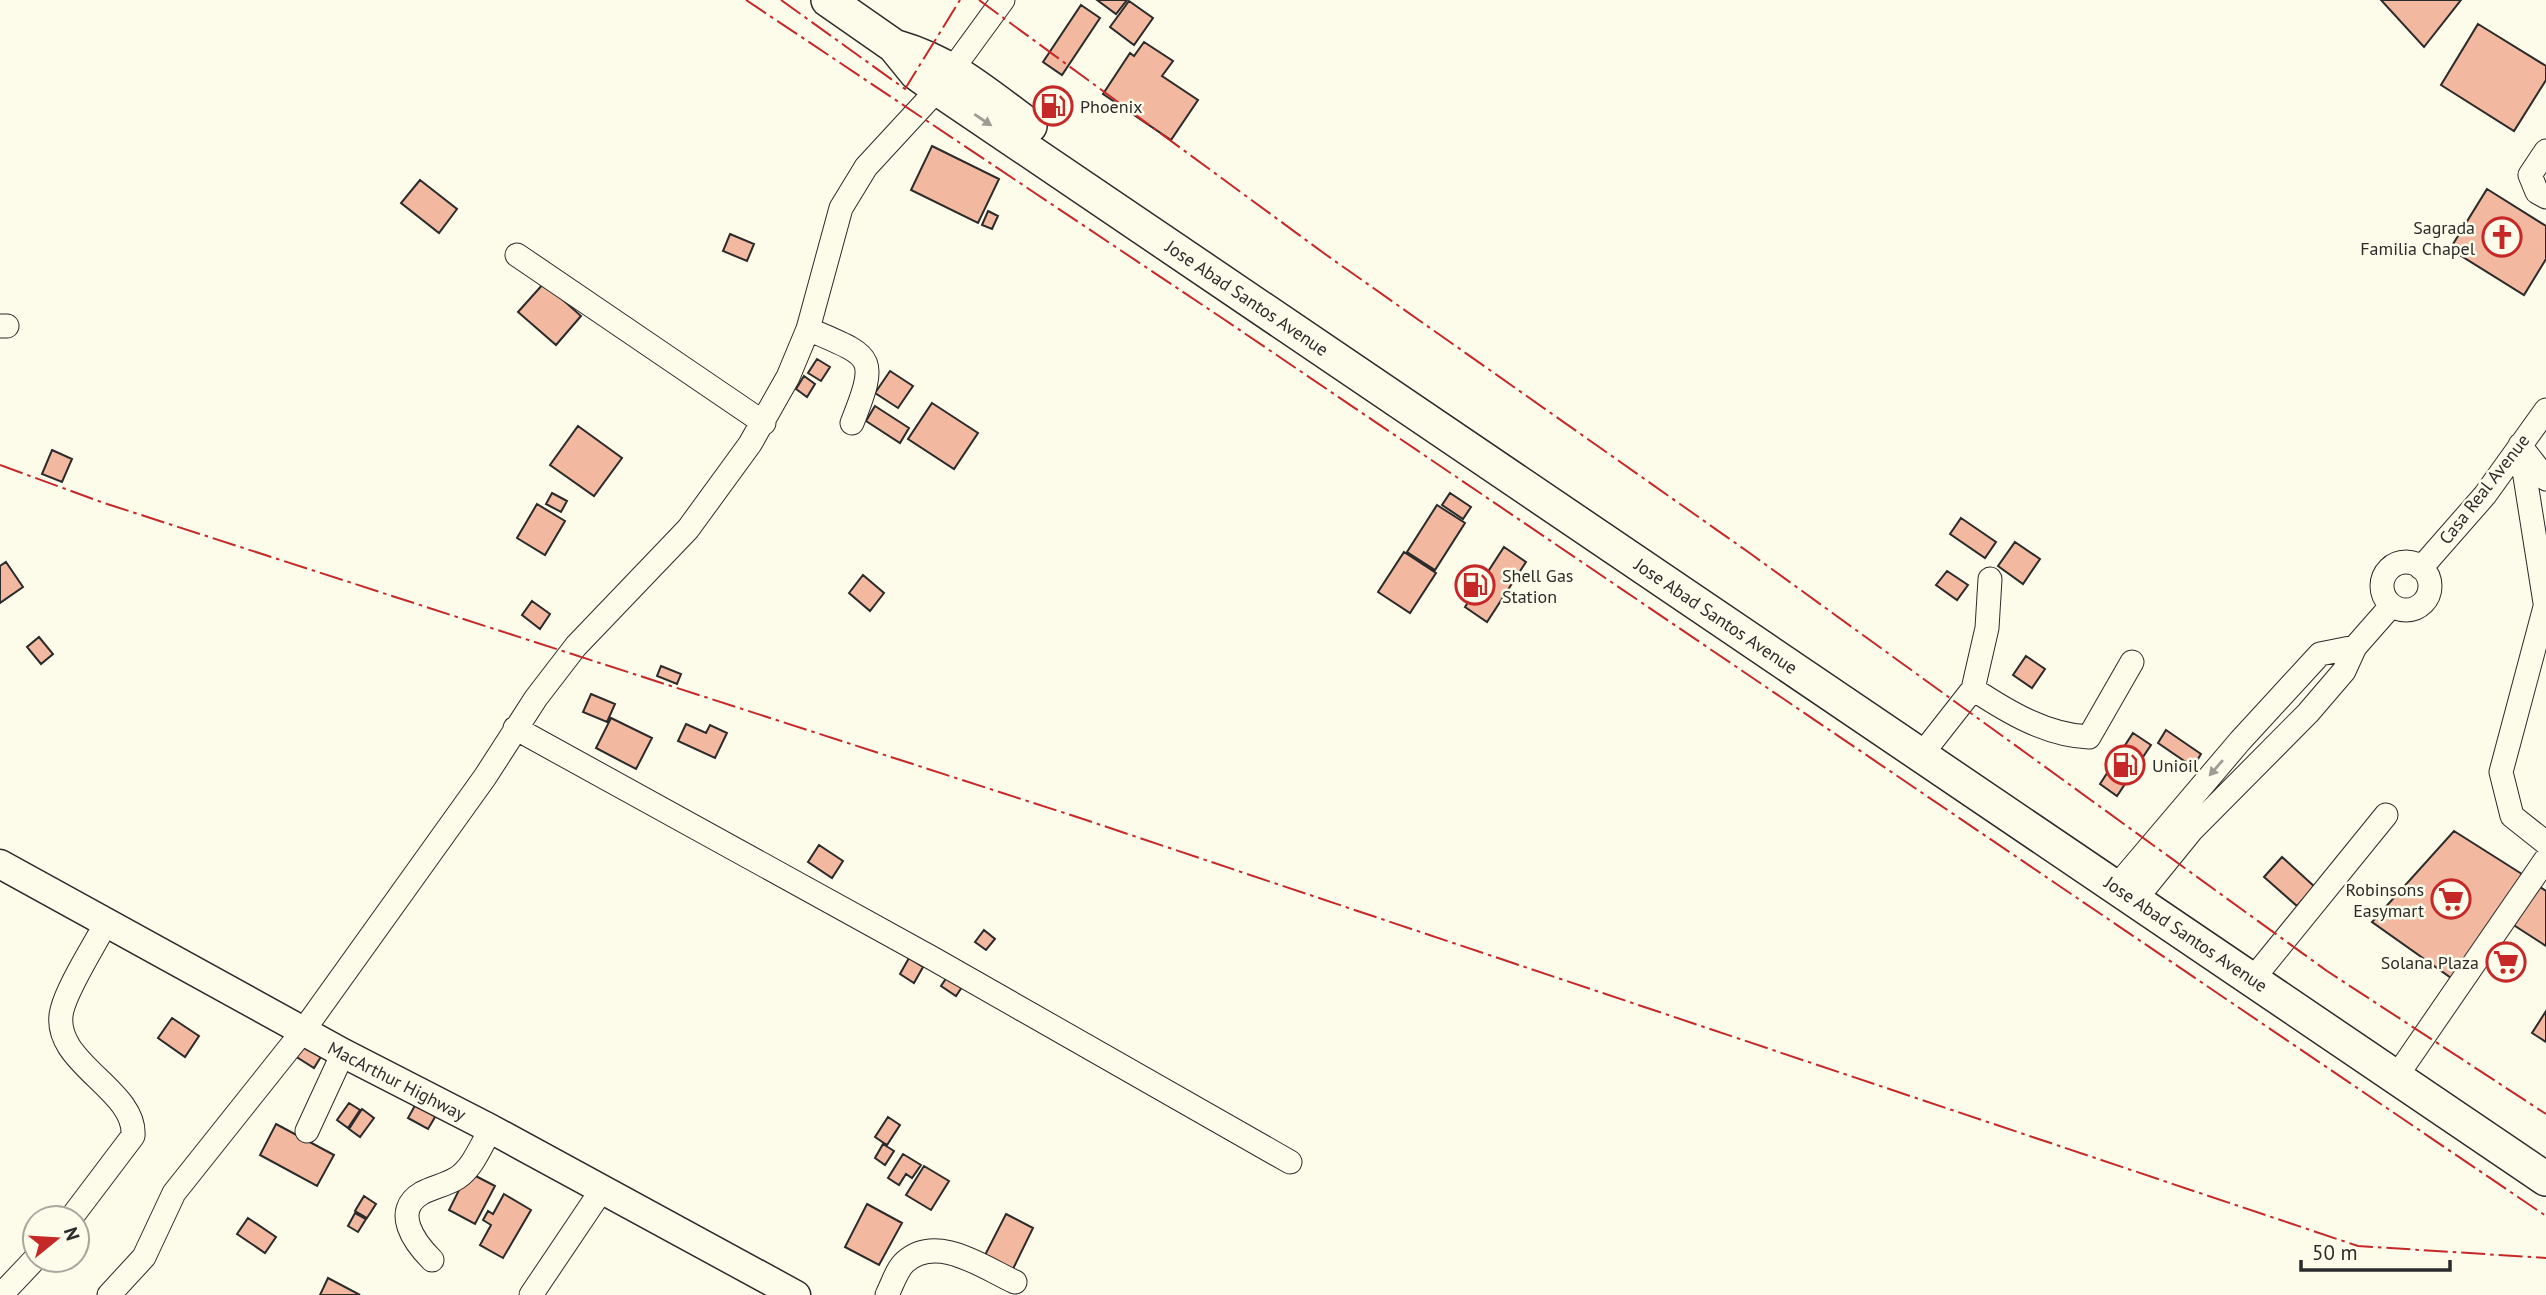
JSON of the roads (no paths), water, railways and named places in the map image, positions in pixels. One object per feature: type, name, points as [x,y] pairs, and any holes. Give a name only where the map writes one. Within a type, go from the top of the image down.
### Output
[{"type":"highway","name":"Jose Abad Santos Avenue","points":[[828,0],[894,46],[931,57],[945,79],[1205,245],[1928,746],[2401,1069],[2546,1179]]},
{"type":"highway","name":"Jose Abad Santos Avenue","points":[[2401,1069],[2546,1156]]},
{"type":"main road","name":"MacArthur Highway","points":[[0,864],[343,1053],[491,1129],[796,1295]]},
{"type":"street","points":[[109,1295],[144,1257],[174,1193],[303,1031],[485,777],[515,728],[576,646],[688,529],[764,423],[808,330],[841,208],[866,167],[945,79],[1003,0]]},
{"type":"street","points":[[2546,150],[2530,175],[2537,192],[2546,197]]},
{"type":"street","points":[[517,255],[764,423]]},
{"type":"street","points":[[808,330],[855,349],[866,363],[869,379],[852,423]]},
{"type":"street","name":"Casa Real Avenue","points":[[2421,568],[2485,495],[2546,410]]},
{"type":"street","points":[[2521,445],[2546,479]]},
{"type":"street","points":[[2521,445],[2546,608],[2501,772],[2512,816],[2546,844]]},
{"type":"street","points":[[2411,562],[2421,568],[2428,577],[2426,600],[2417,607],[2405,610],[2391,606],[2382,589],[2383,577],[2390,568],[2399,563],[2411,562]]},
{"type":"street","points":[[1928,746],[1973,689],[1987,628],[1990,579]]},
{"type":"street","points":[[2176,833],[2208,816],[2308,713],[2344,671],[2356,647],[2391,606]]},
{"type":"street","points":[[2132,886],[2176,833],[2188,800],[2320,654],[2356,647]]},
{"type":"street","points":[[1973,689],[2004,709],[2062,736],[2089,737],[2132,662]]},
{"type":"street","points":[[2281,698],[2308,713]]},
{"type":"street","points":[[515,728],[932,958],[1290,1162]]},
{"type":"street","points":[[2240,741],[2264,759]]},
{"type":"street","points":[[2188,800],[2208,816]]},
{"type":"street","points":[[2258,972],[2386,815]]},
{"type":"street","points":[[2401,1069],[2546,859]]},
{"type":"street","points":[[82,1204],[133,1136],[134,1126],[126,1109],[75,1056],[64,1035],[61,1011],[106,923]]},
{"type":"street","points":[[307,1131],[343,1053]]},
{"type":"street","points":[[432,1260],[414,1242],[407,1223],[407,1209],[423,1192],[457,1178],[467,1170],[491,1129]]},
{"type":"street","points":[[531,1295],[601,1191]]},
{"type":"street","points":[[887,1295],[904,1262],[920,1253],[938,1248],[1015,1282]]},
{"type":"street","points":[[1,1295],[21,1274]]},
{"type":"place","name":"Phoenix","points":[[1053,106]]},
{"type":"place","name":"Sagrada Familia Chapel","points":[[2502,237]]},
{"type":"place","name":"Shell Gas Station","points":[[1475,585]]},
{"type":"place","name":"Unioil","points":[[2125,765]]},
{"type":"place","name":"Robinsons Easymart","points":[[2451,899]]},
{"type":"place","name":"Solana Plaza","points":[[2506,962]]}]
